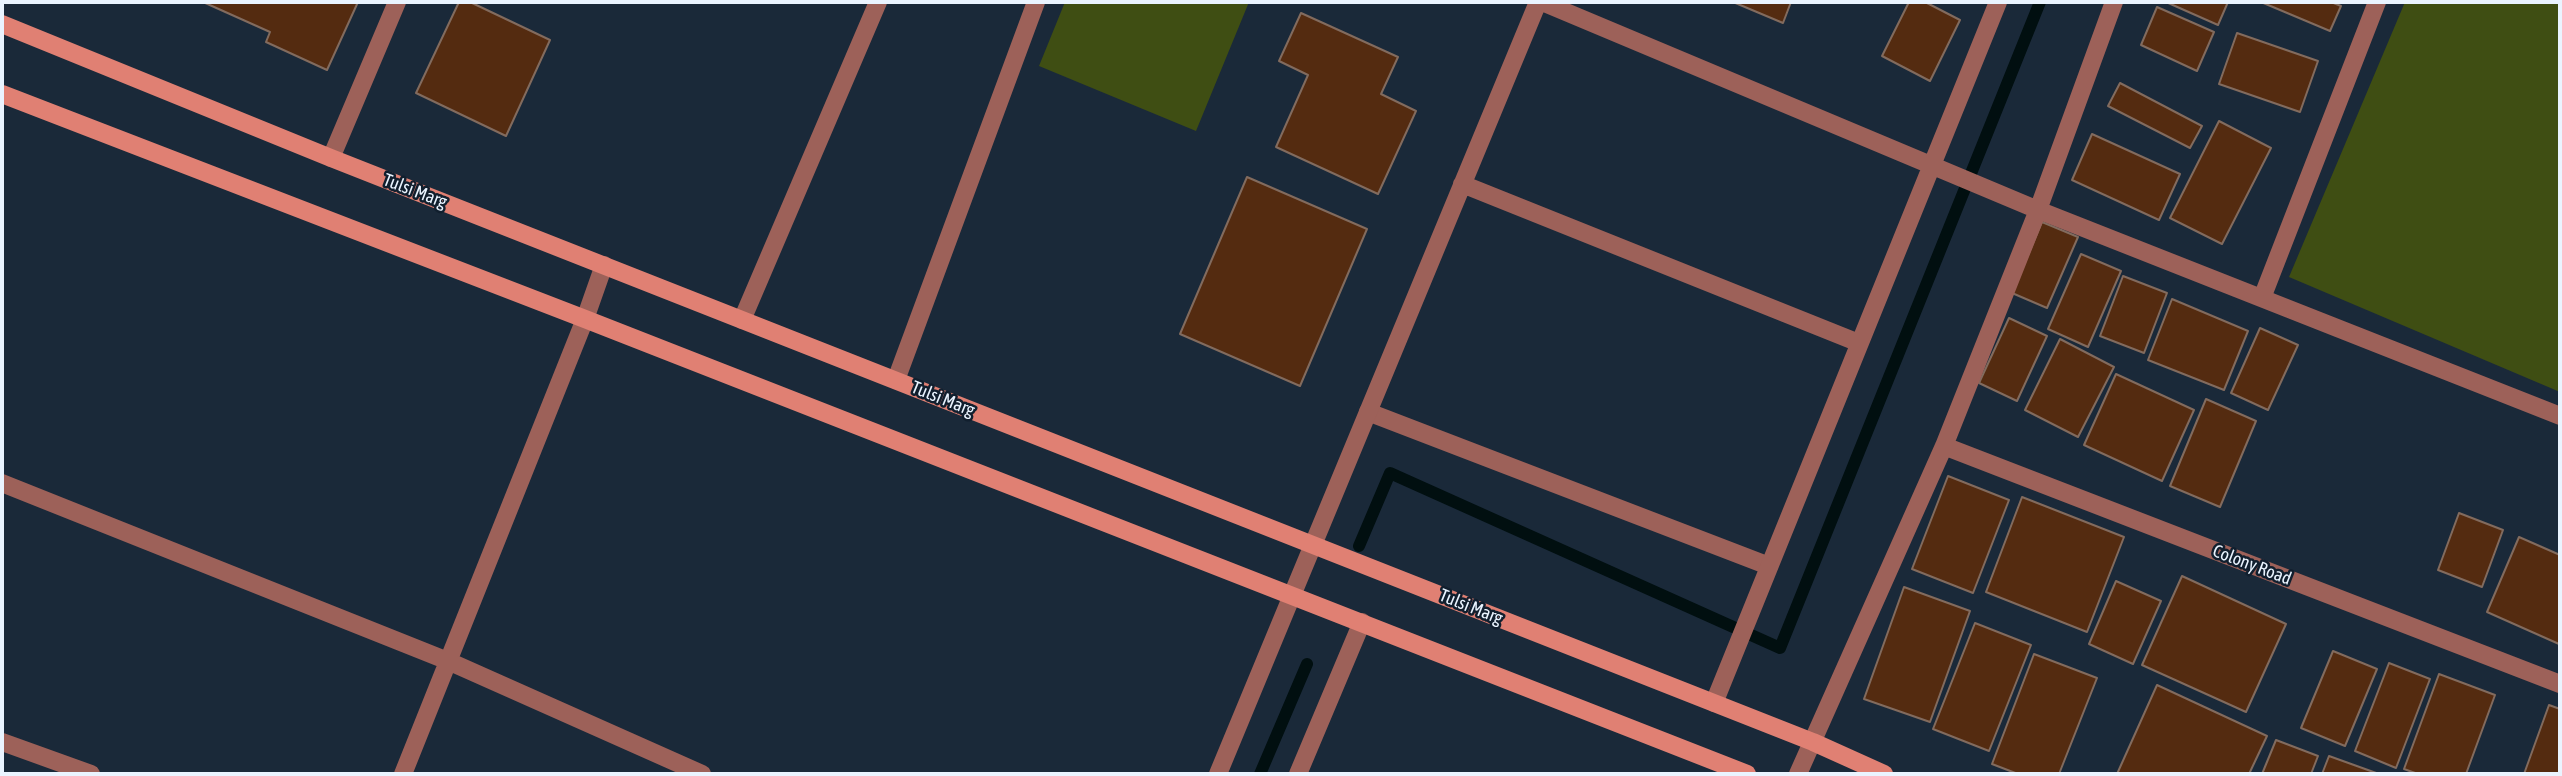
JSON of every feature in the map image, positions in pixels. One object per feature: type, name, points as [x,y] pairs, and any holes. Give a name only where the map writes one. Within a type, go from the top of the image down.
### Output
[{"type":"street","points":[[331,158],[397,2]]},
{"type":"street","points":[[742,320],[878,2]]},
{"type":"street","points":[[896,380],[1036,2]]},
{"type":"street","points":[[1217,774],[1540,2],[2031,207],[2560,416]]},
{"type":"street","points":[[1714,703],[1859,342],[1938,167],[1997,2]]},
{"type":"street","points":[[1798,774],[1944,446],[2031,207],[2114,2]]},
{"type":"street","points":[[2262,298],[2377,2]]},
{"type":"street","name":"Tulsi Marg","points":[[2,24],[331,158],[1814,741],[1884,774]]},
{"type":"street","points":[[2,94],[585,319],[1746,774]]},
{"type":"street","points":[[1462,184],[1859,342]]},
{"type":"street","points":[[403,774],[585,319],[604,265]]},
{"type":"street","points":[[1368,412],[1769,566]]},
{"type":"street","name":"Colony Road","points":[[1944,446],[2560,684]]},
{"type":"street","points":[[2,483],[448,661],[702,774]]},
{"type":"street","points":[[1298,774],[1362,622]]},
{"type":"street","points":[[2,742],[91,774]]},
{"type":"green space","points":[[1065,2],[1249,2],[1196,131],[1039,66]]},
{"type":"green space","points":[[2405,2],[2560,2],[2560,392],[2289,277]]},
{"type":"building","points":[[203,2],[358,2],[327,70],[266,42],[270,32]]},
{"type":"building","points":[[459,2],[470,2],[550,40],[506,136],[416,93]]},
{"type":"building","points":[[1733,2],[1791,2],[1783,23]]},
{"type":"building","points":[[1909,2],[1925,2],[1960,20],[1930,81],[1882,56]]},
{"type":"building","points":[[2166,2],[2228,2],[2218,25]]},
{"type":"building","points":[[2261,2],[2331,2],[2341,6],[2330,31]]},
{"type":"building","points":[[2157,7],[2214,32],[2197,71],[2141,45]]},
{"type":"building","points":[[1301,13],[1398,57],[1381,94],[1416,111],[1378,194],[1276,147],[1308,75],[1279,61]]},
{"type":"building","points":[[2237,33],[2318,61],[2300,112],[2219,84]]},
{"type":"building","points":[[2120,83],[2202,126],[2190,148],[2108,106]]},
{"type":"building","points":[[2219,121],[2271,148],[2222,244],[2170,218]]},
{"type":"building","points":[[2092,134],[2180,174],[2159,220],[2072,180]]},
{"type":"building","points":[[1247,177],[1367,229],[1300,386],[1180,334]]},
{"type":"building","points":[[2042,222],[2078,237],[2047,308],[2012,293]]},
{"type":"building","points":[[2081,254],[2121,271],[2088,347],[2048,329]]},
{"type":"building","points":[[2123,276],[2167,293],[2144,353],[2100,336]]},
{"type":"building","points":[[2172,299],[2248,331],[2224,390],[2148,360]]},
{"type":"building","points":[[2009,318],[2047,336],[2017,401],[1979,383]]},
{"type":"building","points":[[2260,328],[2298,345],[2268,410],[2231,393]]},
{"type":"building","points":[[2060,339],[2114,367],[2078,437],[2025,410]]},
{"type":"building","points":[[2116,374],[2194,410],[2162,481],[2084,445]]},
{"type":"building","points":[[2206,399],[2256,421],[2220,507],[2170,486]]},
{"type":"building","points":[[1948,476],[2009,500],[1973,593],[1912,569]]},
{"type":"building","points":[[2022,497],[2124,537],[2087,632],[1986,592]]},
{"type":"building","points":[[2459,513],[2503,530],[2482,587],[2438,570]]},
{"type":"building","points":[[2519,537],[2560,555],[2559,644],[2487,612]]},
{"type":"building","points":[[2182,576],[2286,624],[2246,712],[2142,665]]},
{"type":"building","points":[[2116,581],[2161,601],[2133,664],[2089,644]]},
{"type":"building","points":[[1904,587],[1970,611],[1930,722],[1864,699]]},
{"type":"building","points":[[1975,623],[2031,645],[1989,751],[1933,729]]},
{"type":"building","points":[[2333,651],[2377,669],[2345,746],[2301,728]]},
{"type":"building","points":[[2034,654],[2097,678],[2059,774],[2018,774],[1992,764]]},
{"type":"building","points":[[2389,663],[2430,679],[2396,768],[2355,751]]},
{"type":"building","points":[[2439,674],[2495,695],[2466,774],[2418,774],[2404,769]]},
{"type":"building","points":[[2157,685],[2267,736],[2249,774],[2117,774]]},
{"type":"building","points":[[2549,705],[2560,709],[2560,774],[2524,774]]},
{"type":"building","points":[[2276,740],[2318,756],[2311,774],[2262,774]]},
{"type":"building","points":[[2329,756],[2379,774],[2322,774]]},
{"type":"waterway","points":[[1359,546],[1390,473],[1780,648],[2040,2]]},
{"type":"waterway","points":[[1260,774],[1307,664]]}]
